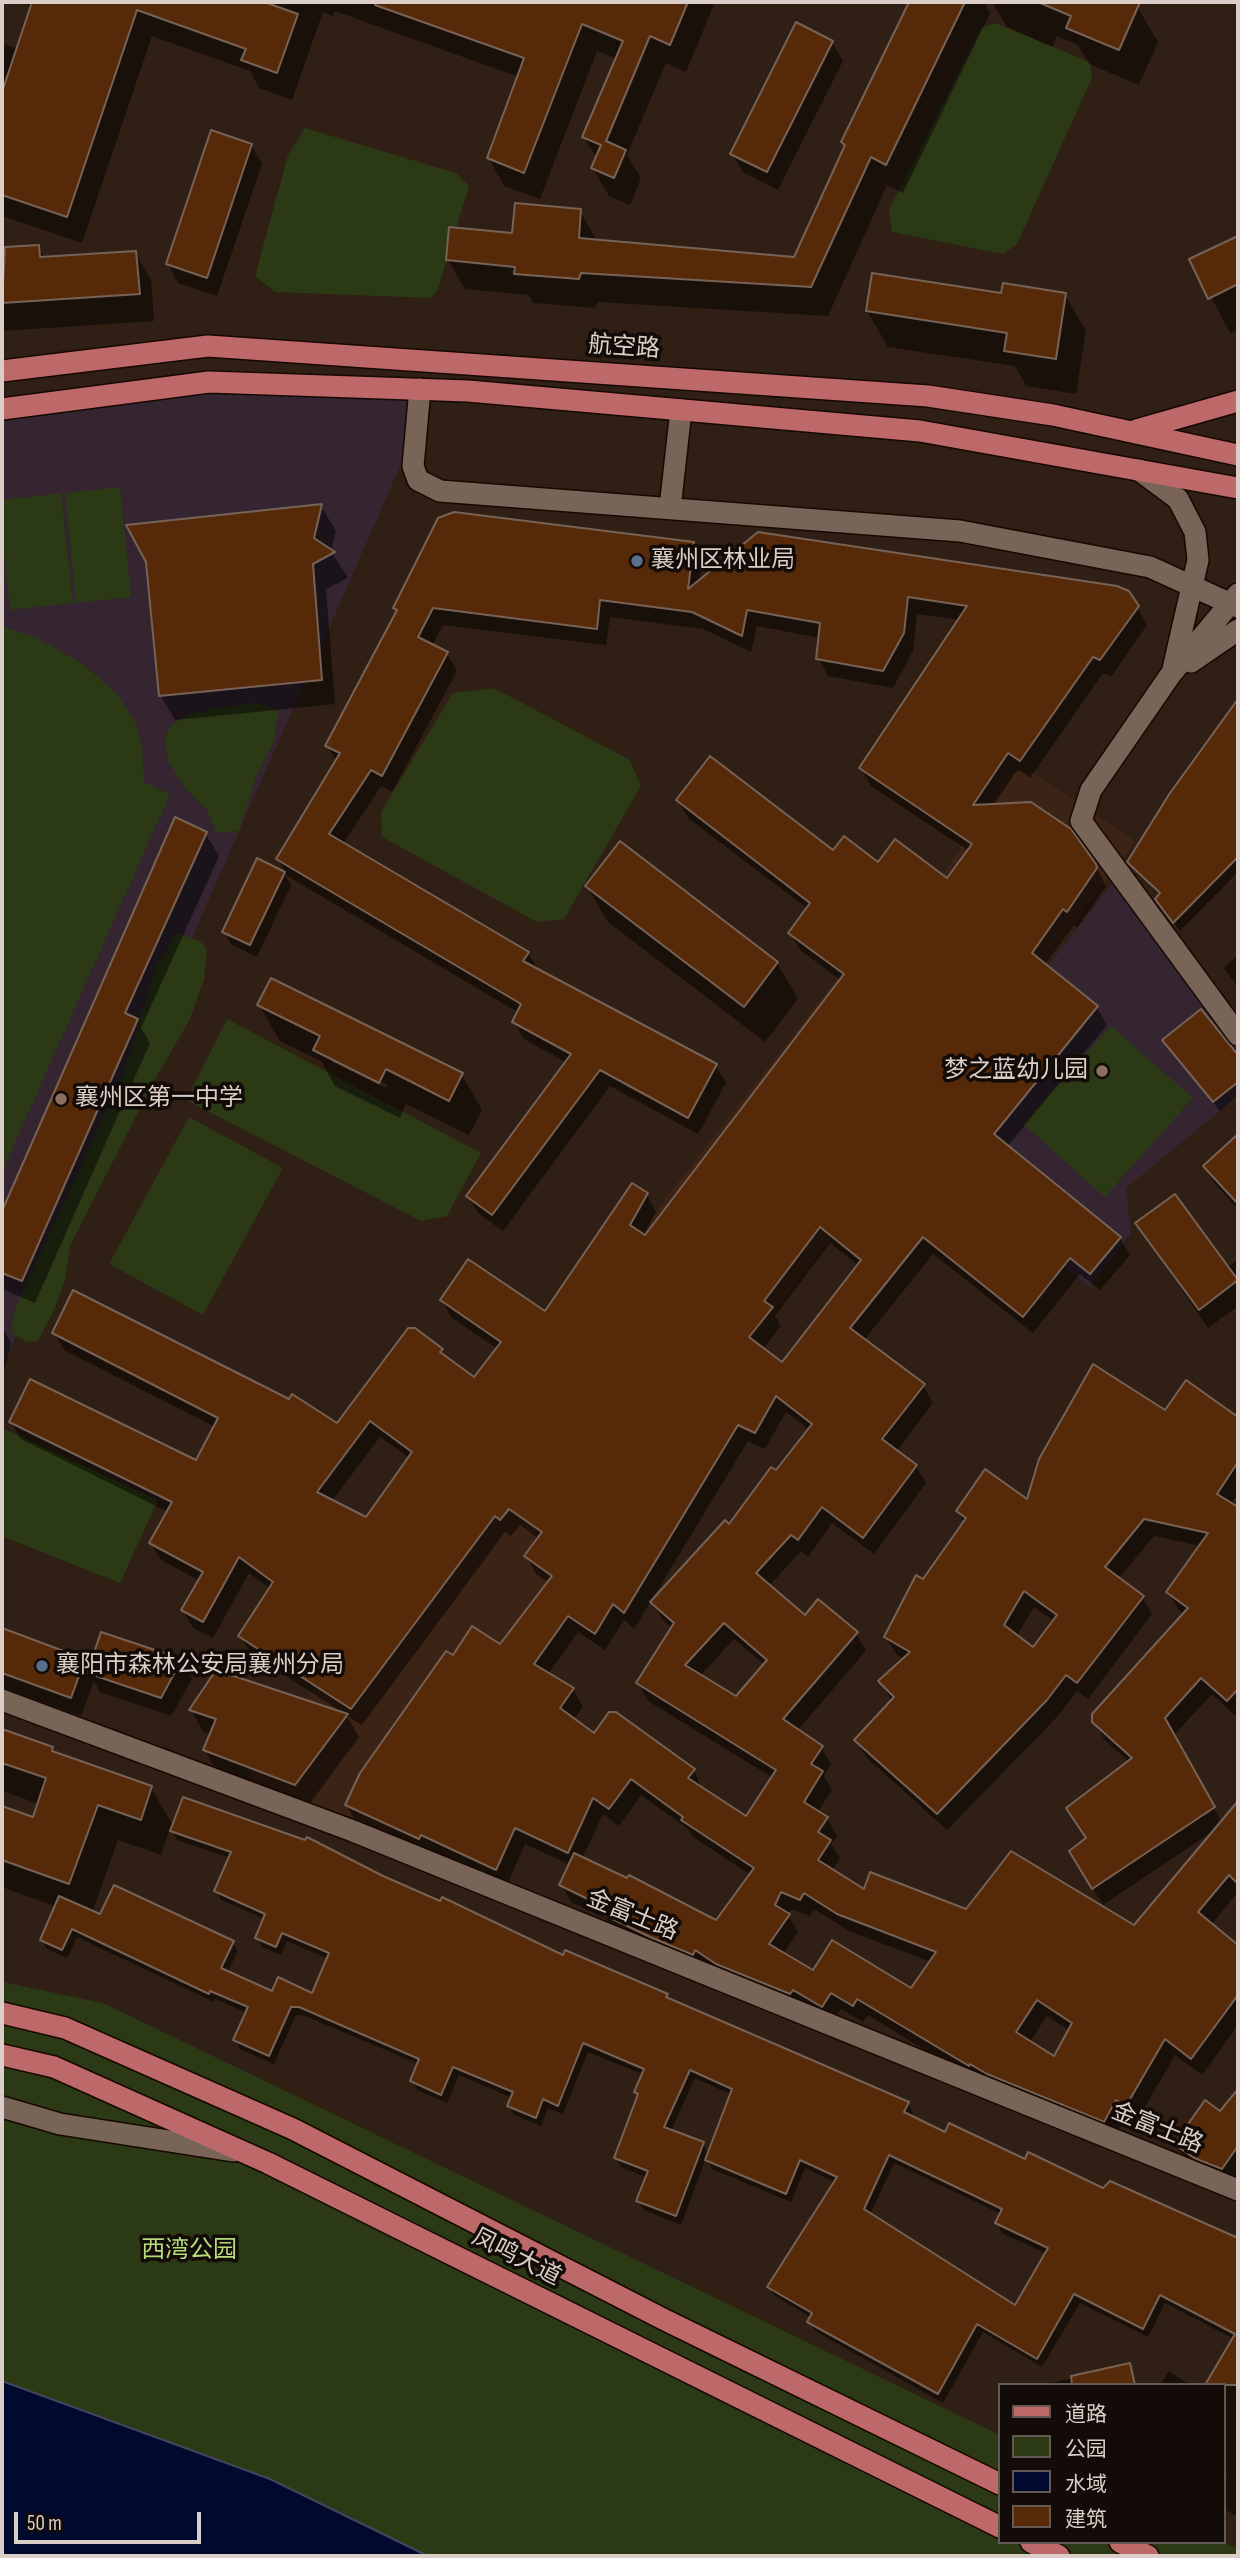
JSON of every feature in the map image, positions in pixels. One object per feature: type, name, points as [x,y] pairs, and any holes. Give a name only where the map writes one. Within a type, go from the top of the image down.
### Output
[{"type":"main road","name":"航空路","points":[[2,371],[208,346],[928,396],[1133,431],[1238,454]]},
{"type":"main road","points":[[2,409],[209,382],[420,389],[920,430],[1238,488]]},
{"type":"main road","points":[[1133,431],[1238,401]]},
{"type":"main road","name":"凤鸣大道","points":[[2,2013],[65,2028],[293,2129],[665,2320],[998,2483]]},
{"type":"main road","name":"凤鸣大道","points":[[2,2055],[54,2067],[247,2153],[998,2526]]},
{"type":"main road","points":[[1035,2544],[1059,2556]]},
{"type":"main road","points":[[1124,2544],[1148,2556]]},
{"type":"street","points":[[420,389],[414,467],[418,480],[440,491],[960,531],[1150,567],[1194,585],[1237,596],[1171,674],[1091,790],[1082,821],[1238,1035]]},
{"type":"street","points":[[670,508],[681,410]]},
{"type":"street","points":[[1139,470],[1178,499],[1195,532],[1198,560],[1194,585],[1171,674]]},
{"type":"street","points":[[1171,674],[1238,631]]},
{"type":"street","name":"金富士路","points":[[2,1700],[353,1831],[1238,2190]]},
{"type":"street","points":[[2,2108],[60,2124],[247,2153]]},
{"type":"shaded area","name":"襄州区第一中学","points":[[209,382],[434,390],[2,1368],[2,409]]},
{"type":"shaded area","points":[[1012,772],[1033,772],[1134,840],[1130,849],[962,1071],[541,1609],[556,1621],[389,1834],[246,1778],[557,1365],[666,1197],[903,895],[920,907]]},
{"type":"shaded area","name":"梦之蓝幼儿园","points":[[1115,880],[1238,1046],[1238,1096],[1126,1188],[1131,1233],[1089,1287],[913,1138]]},
{"type":"green space","points":[[995,23],[1090,62],[1092,78],[1017,244],[1003,254],[892,232],[889,210],[981,28]]},
{"type":"green space","points":[[305,128],[456,173],[469,186],[438,289],[431,298],[275,292],[255,276],[288,155]]},
{"type":"green space","points":[[120,487],[131,597],[76,603],[65,493]]},
{"type":"green space","points":[[61,493],[73,603],[10,610],[2,536],[2,500]]},
{"type":"green space","points":[[2,626],[36,638],[82,663],[118,695],[135,722],[142,745],[144,782],[170,794],[2,1172]]},
{"type":"green space","points":[[494,688],[630,760],[641,786],[564,919],[537,922],[382,837],[381,812],[453,693]]},
{"type":"green space","points":[[257,702],[278,712],[274,741],[257,774],[239,831],[217,833],[207,810],[187,791],[168,761],[165,737],[171,725],[192,713]]},
{"type":"green space","points":[[177,933],[201,942],[207,950],[204,980],[189,1021],[155,1079],[70,1246],[65,1281],[55,1308],[38,1341],[27,1342],[12,1333],[13,1314],[124,1073],[156,967]]},
{"type":"green space","points":[[227,1019],[481,1153],[447,1216],[421,1221],[186,1100]]},
{"type":"green space","points":[[1111,1026],[1193,1098],[1105,1197],[1023,1124]]},
{"type":"green space","points":[[189,1117],[283,1168],[203,1315],[109,1264]]},
{"type":"green space","points":[[2,1428],[158,1500],[120,1583],[2,1536]]},
{"type":"green space","name":"西湾公园","points":[[2,1982],[103,2003],[998,2434],[998,2544],[1226,2543],[1238,2549],[1238,2556],[428,2556],[270,2479],[2,2381]]},
{"type":"water","points":[[2,2381],[270,2479],[428,2556],[2,2556]]},
{"type":"building","points":[[32,2],[264,2],[298,14],[277,73],[241,60],[246,49],[137,10],[67,217],[2,195],[2,92]]},
{"type":"building","points":[[376,2],[688,2],[670,45],[650,36],[606,141],[626,150],[614,178],[591,168],[601,145],[582,137],[623,41],[582,24],[524,173],[487,158],[524,58],[375,5]]},
{"type":"building","points":[[909,2],[965,2],[886,165],[871,157],[811,287],[581,273],[579,279],[514,274],[515,267],[446,260],[449,227],[512,233],[515,203],[581,209],[579,238],[794,257],[845,145],[841,142]]},
{"type":"building","points":[[1038,2],[1140,2],[1119,50],[1066,28],[1071,16]]},
{"type":"building","points":[[796,22],[833,41],[767,172],[730,154]]},
{"type":"building","points":[[211,130],[252,144],[207,278],[166,264]]},
{"type":"building","points":[[1238,236],[1238,284],[1208,299],[1189,259]]},
{"type":"building","points":[[39,245],[40,257],[136,251],[140,294],[2,303],[5,247]]},
{"type":"building","points":[[872,273],[1001,293],[1003,283],[1066,293],[1056,359],[1004,351],[1007,333],[866,311]]},
{"type":"building","points":[[322,504],[314,538],[335,552],[313,564],[322,680],[159,696],[146,562],[126,525]]},
{"type":"building","points":[[454,512],[694,542],[688,589],[758,532],[1117,586],[1129,591],[1139,606],[1100,660],[1093,657],[1020,761],[1008,753],[973,805],[1031,802],[1071,829],[1096,864],[1097,868],[1067,912],[1063,909],[1032,953],[1098,1006],[994,1134],[1121,1237],[1090,1274],[1070,1258],[1023,1317],[923,1237],[850,1328],[925,1384],[882,1439],[917,1465],[863,1538],[822,1507],[798,1540],[791,1535],[756,1573],[805,1615],[818,1599],[858,1632],[783,1719],[823,1746],[811,1764],[823,1771],[804,1802],[828,1817],[818,1832],[831,1840],[818,1860],[864,1889],[870,1872],[966,1909],[1011,1851],[1134,1925],[1238,1801],[1238,1884],[1229,1875],[1198,1912],[1238,1945],[1238,1995],[1191,2059],[1165,2039],[1126,2106],[1116,2100],[1104,2122],[987,2074],[970,2064],[969,2066],[857,1999],[853,2006],[831,1993],[822,2007],[793,1990],[790,1994],[716,1964],[695,1950],[693,1955],[650,1937],[602,1914],[606,1908],[559,1885],[574,1853],[627,1878],[629,1875],[716,1920],[754,1868],[681,1820],[683,1817],[631,1779],[609,1809],[593,1798],[568,1853],[515,1828],[496,1870],[421,1835],[419,1839],[345,1805],[360,1773],[446,1651],[453,1655],[472,1626],[500,1644],[552,1576],[524,1556],[542,1532],[509,1509],[500,1520],[495,1516],[351,1709],[238,1636],[273,1582],[239,1557],[203,1622],[181,1610],[203,1572],[149,1543],[172,1502],[9,1422],[30,1379],[196,1460],[218,1418],[52,1333],[73,1290],[289,1399],[292,1394],[337,1423],[408,1328],[415,1328],[443,1349],[440,1352],[474,1377],[501,1342],[440,1300],[468,1259],[545,1311],[632,1183],[648,1193],[630,1225],[645,1235],[844,974],[788,933],[810,903],[676,800],[710,756],[833,850],[844,836],[878,862],[895,839],[947,878],[972,844],[859,768],[967,606],[908,597],[904,633],[883,671],[816,659],[820,623],[747,610],[742,636],[692,612],[600,600],[597,629],[433,608],[418,637],[448,652],[382,776],[371,770],[329,834],[529,952],[523,961],[717,1064],[688,1118],[600,1070],[492,1215],[466,1196],[571,1054],[512,1022],[521,1004],[276,859],[340,753],[325,746],[397,610],[393,608],[438,518]],"holes":[[[820,1227],[861,1260],[782,1362],[749,1337],[773,1307],[764,1301]],[[776,1396],[812,1424],[776,1470],[771,1467],[729,1524],[725,1520],[650,1602],[674,1623],[636,1683],[776,1770],[746,1816],[688,1778],[695,1769],[616,1712],[609,1712],[594,1733],[560,1708],[574,1688],[534,1664],[568,1616],[595,1634],[613,1604],[624,1613],[738,1425],[755,1433]],[[370,1421],[412,1452],[366,1517],[317,1492]],[[724,1623],[767,1660],[736,1696],[685,1665]],[[781,1892],[800,1900],[804,1893],[837,1914],[936,1952],[911,1988],[832,1940],[813,1970],[769,1944],[790,1914],[775,1905]],[[1037,2000],[1072,2023],[1054,2056],[1016,2032]]]},
{"type":"building","points":[[1238,699],[1238,857],[1173,923],[1155,899],[1160,893],[1127,862],[1170,793]]},
{"type":"building","points":[[175,817],[207,832],[125,1013],[138,1019],[22,1281],[2,1273],[2,1211]]},
{"type":"building","points":[[620,841],[778,962],[744,1007],[585,886]]},
{"type":"building","points":[[257,858],[285,872],[250,945],[222,932]]},
{"type":"building","points":[[271,978],[463,1073],[449,1101],[386,1069],[379,1083],[313,1050],[320,1036],[257,1005]]},
{"type":"building","points":[[1201,1009],[1238,1055],[1238,1082],[1213,1102],[1162,1040]]},
{"type":"building","points":[[1238,1134],[1238,1204],[1203,1166]]},
{"type":"building","points":[[1175,1194],[1238,1280],[1199,1310],[1135,1223]]},
{"type":"building","points":[[1093,1364],[1165,1410],[1186,1380],[1238,1417],[1238,1462],[1217,1494],[1238,1507],[1238,1689],[1227,1701],[1201,1678],[1165,1718],[1215,1807],[1092,1889],[1069,1851],[1086,1838],[1066,1808],[1132,1758],[1092,1722],[1092,1714],[1188,1608],[1166,1592],[1208,1533],[1144,1519],[1105,1567],[1144,1596],[1077,1683],[1066,1675],[1047,1700],[937,1814],[854,1740],[894,1697],[878,1681],[910,1652],[884,1637],[916,1575],[923,1579],[966,1518],[956,1511],[985,1469],[1027,1499],[1039,1459]],"holes":[[[1024,1591],[1057,1615],[1033,1647],[1004,1625]]]},
{"type":"building","name":"襄阳市森林公安局襄州分局","points":[[2,1628],[85,1659],[71,1698],[2,1673]]},
{"type":"building","points":[[101,1632],[182,1659],[161,1698],[87,1673]]},
{"type":"building","points":[[216,1670],[348,1714],[295,1785],[203,1750],[216,1719],[189,1710]]},
{"type":"building","points":[[2,1729],[53,1747],[52,1751],[152,1786],[141,1820],[98,1805],[69,1884],[2,1860],[2,1806],[33,1817],[46,1778],[2,1763]]},
{"type":"building","points":[[183,1797],[305,1840],[307,1837],[383,1876],[440,1901],[442,1897],[563,1955],[565,1950],[668,1994],[666,1997],[909,2102],[904,2112],[945,2132],[949,2123],[1025,2159],[1028,2152],[1103,2188],[1110,2181],[1238,2238],[1238,2385],[1206,2383],[1235,2334],[1160,2295],[1143,2329],[1074,2294],[1037,2359],[977,2324],[938,2394],[807,2322],[812,2313],[767,2287],[837,2177],[800,2160],[786,2194],[705,2160],[732,2089],[690,2070],[664,2127],[704,2142],[676,2216],[636,2201],[648,2171],[614,2158],[638,2094],[634,2092],[644,2069],[583,2043],[558,2106],[543,2099],[536,2118],[507,2106],[513,2092],[453,2067],[441,2095],[410,2081],[419,2059],[299,2007],[291,2007],[269,2056],[233,2040],[248,2007],[210,1991],[209,1994],[72,1929],[62,1950],[40,1940],[59,1896],[100,1914],[114,1885],[234,1941],[221,1968],[272,1991],[278,1977],[312,1993],[329,1953],[282,1933],[276,1947],[255,1938],[265,1914],[214,1891],[231,1852],[170,1831]],"holes":[[[889,2155],[1002,2209],[995,2223],[1048,2248],[1015,2305],[864,2209]]]},
{"type":"building","points":[[1238,2089],[1238,2146],[1222,2169],[1194,2158],[1174,2144],[1205,2100],[1220,2111]]},
{"type":"building","points":[[1130,2363],[1135,2383],[1072,2383],[1071,2376]]},
{"type":"place","name":"襄州区林业局","points":[[637,561]]},
{"type":"place","name":"梦之蓝幼儿园","points":[[1102,1071]]},
{"type":"place","name":"襄州区第一中学","points":[[61,1099]]},
{"type":"place","name":"襄阳市森林公安局襄州分局","points":[[42,1666]]}]
